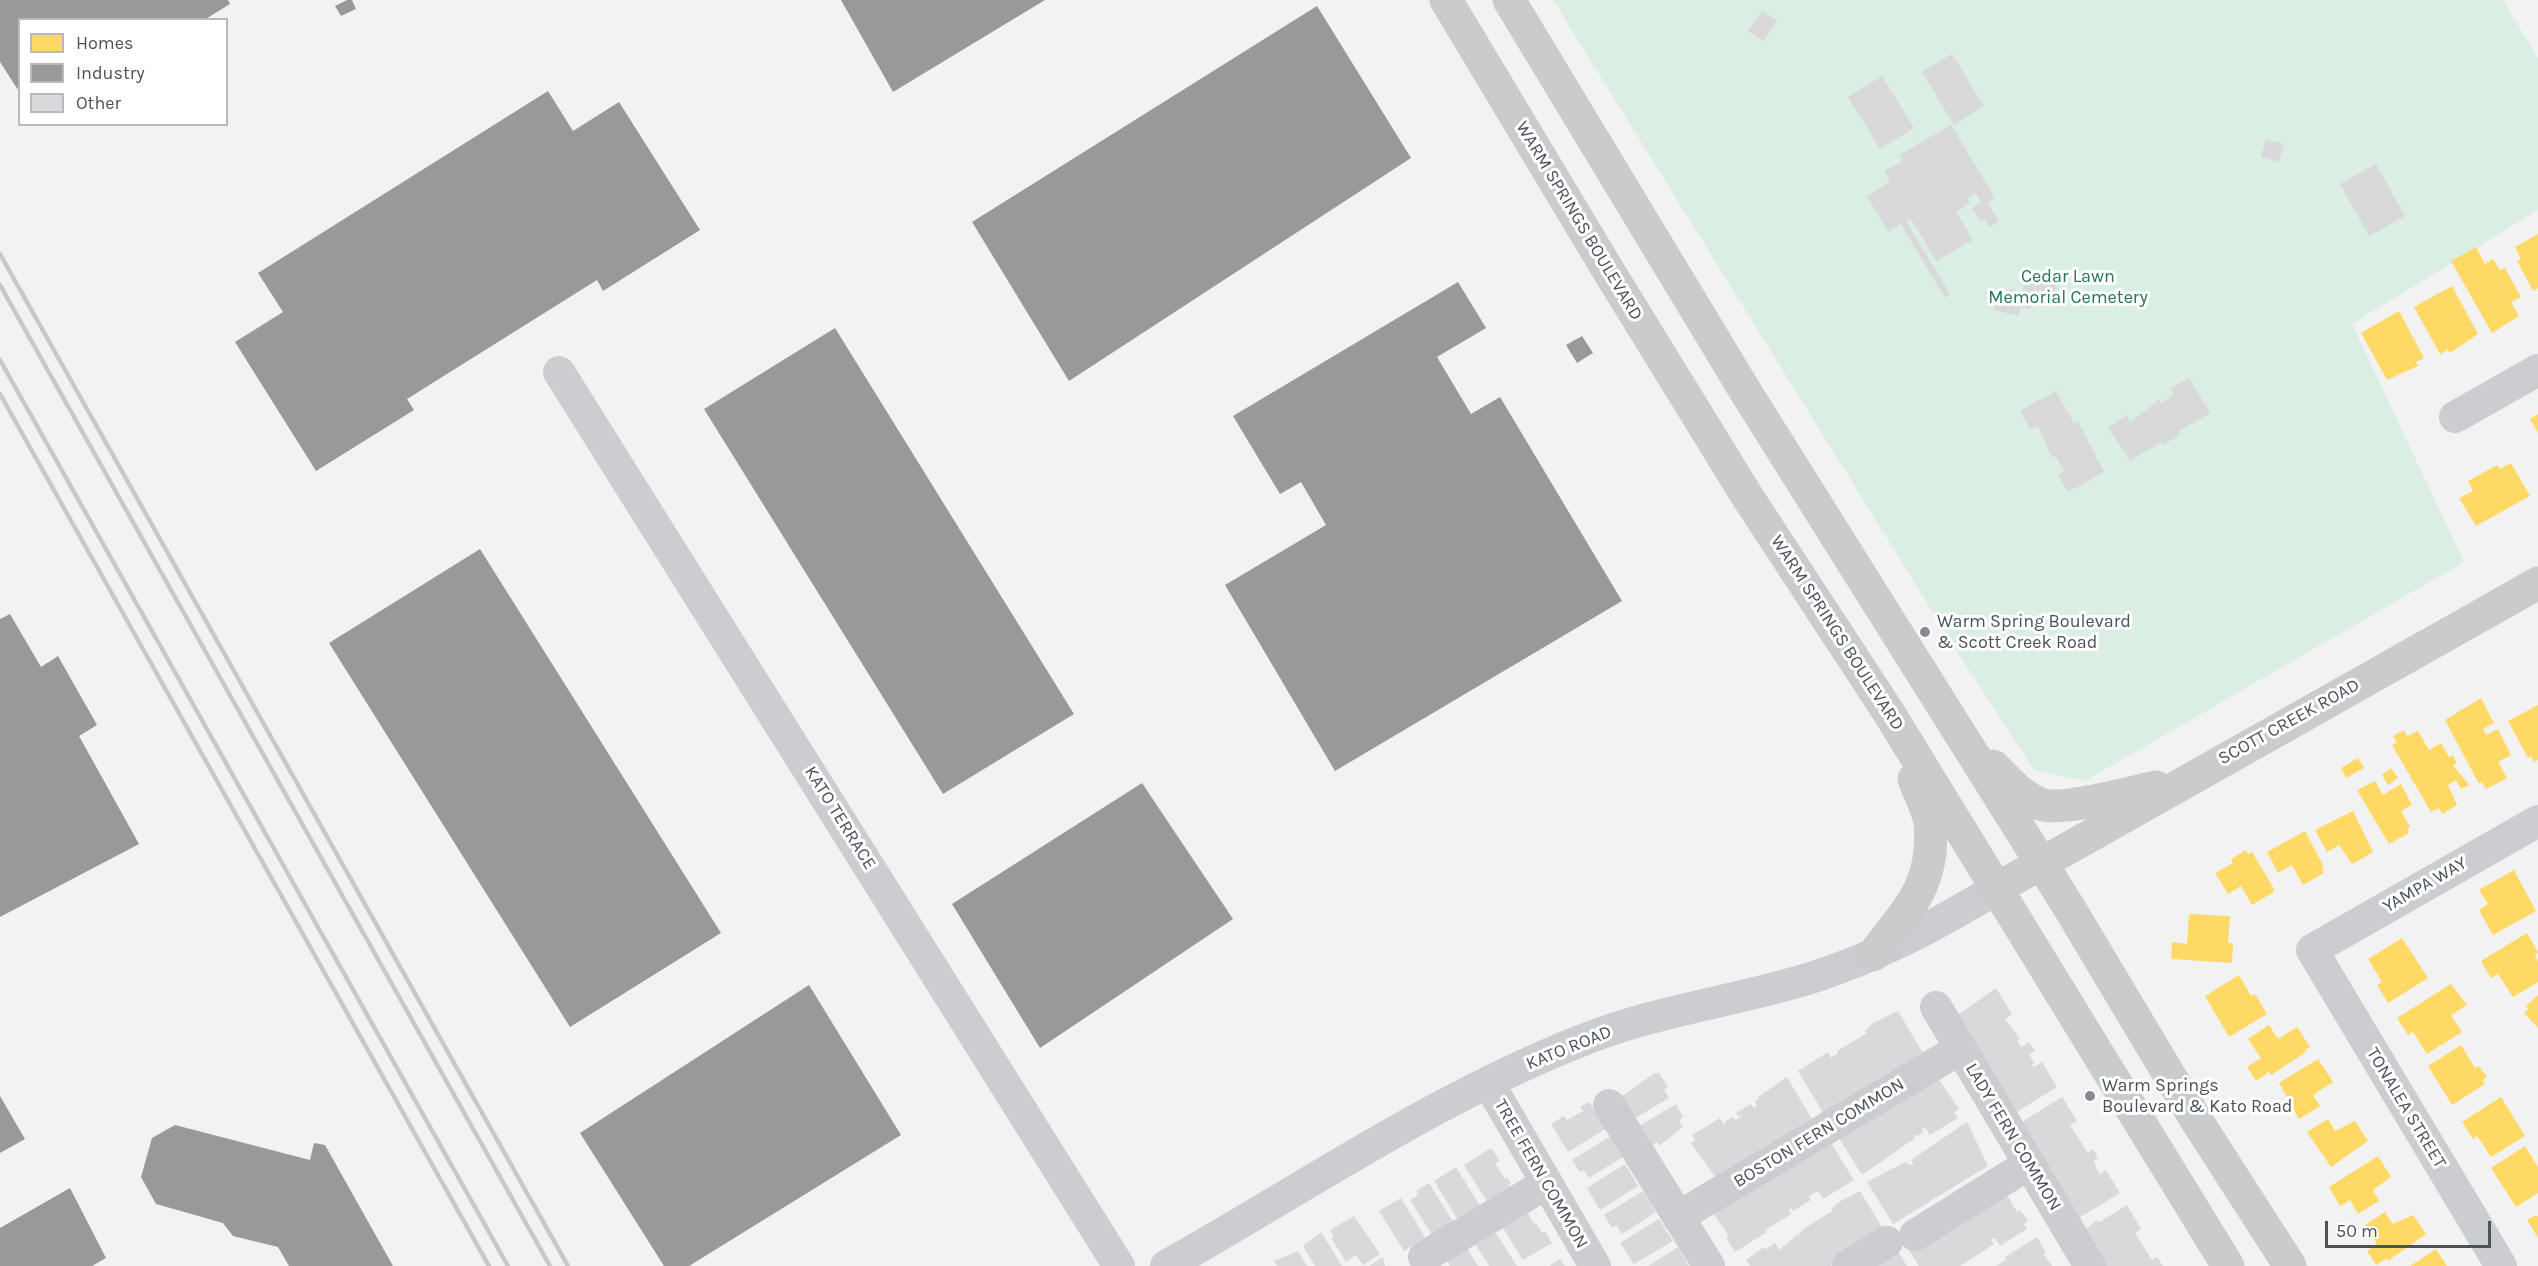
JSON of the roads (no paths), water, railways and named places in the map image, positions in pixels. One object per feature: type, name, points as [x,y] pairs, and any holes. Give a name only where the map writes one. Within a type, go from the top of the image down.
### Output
[{"type":"main road","name":"WARM SPRINGS BOULEVARD","points":[[1446,0],[1747,496],[1889,713],[2228,1266]]},
{"type":"main road","points":[[1509,0],[1747,394],[2041,863],[2195,1118],[2290,1266]]},
{"type":"main road","name":"SCOTT CREEK ROAD","points":[[1996,889],[2184,781],[2538,584]]},
{"type":"main road","points":[[1873,956],[1920,893],[1929,869],[1930,822],[1889,713]]},
{"type":"main road","points":[[1961,735],[2021,794],[2043,805],[2079,803],[2184,781]]},
{"type":"street","points":[[2455,417],[2538,370]]},
{"type":"street","name":"KATO TERRACE","points":[[559,372],[1119,1266]]},
{"type":"street","name":"YAMPA WAY","points":[[2312,950],[2538,821]]},
{"type":"street","name":"KATO ROAD","points":[[1184,1262],[1386,1137],[1488,1082],[1585,1039],[1659,1016],[1812,977],[1873,956],[1996,889]]},
{"type":"street","name":"TONALEA STREET","points":[[2312,950],[2501,1266]]},
{"type":"street","name":"LADY FERN COMMON","points":[[1936,1007],[2090,1266]]},
{"type":"street","name":"BOSTON FERN COMMON","points":[[1678,1217],[1960,1049]]},
{"type":"street","name":"TREE FERN COMMON","points":[[1488,1082],[1595,1266]]},
{"type":"street","points":[[1609,1105],[1709,1266]]},
{"type":"street","points":[[1848,1266],[2029,1164]]},
{"type":"street","points":[[1424,1257],[1547,1183]]},
{"type":"railway","points":[[0,254],[568,1266]]},
{"type":"railway","points":[[0,285],[550,1266]]},
{"type":"railway","points":[[0,360],[508,1266]]},
{"type":"railway","points":[[0,394],[489,1266]]},
{"type":"place","name":"Warm Spring Boulevard & Scott Creek Road","points":[[1925,632]]},
{"type":"place","name":"Warm Springs Boulevard & Kato Road","points":[[2090,1096]]},
{"type":"park label","name":"Cedar Lawn Memorial Cemetery","points":[[2068,287]]}]
